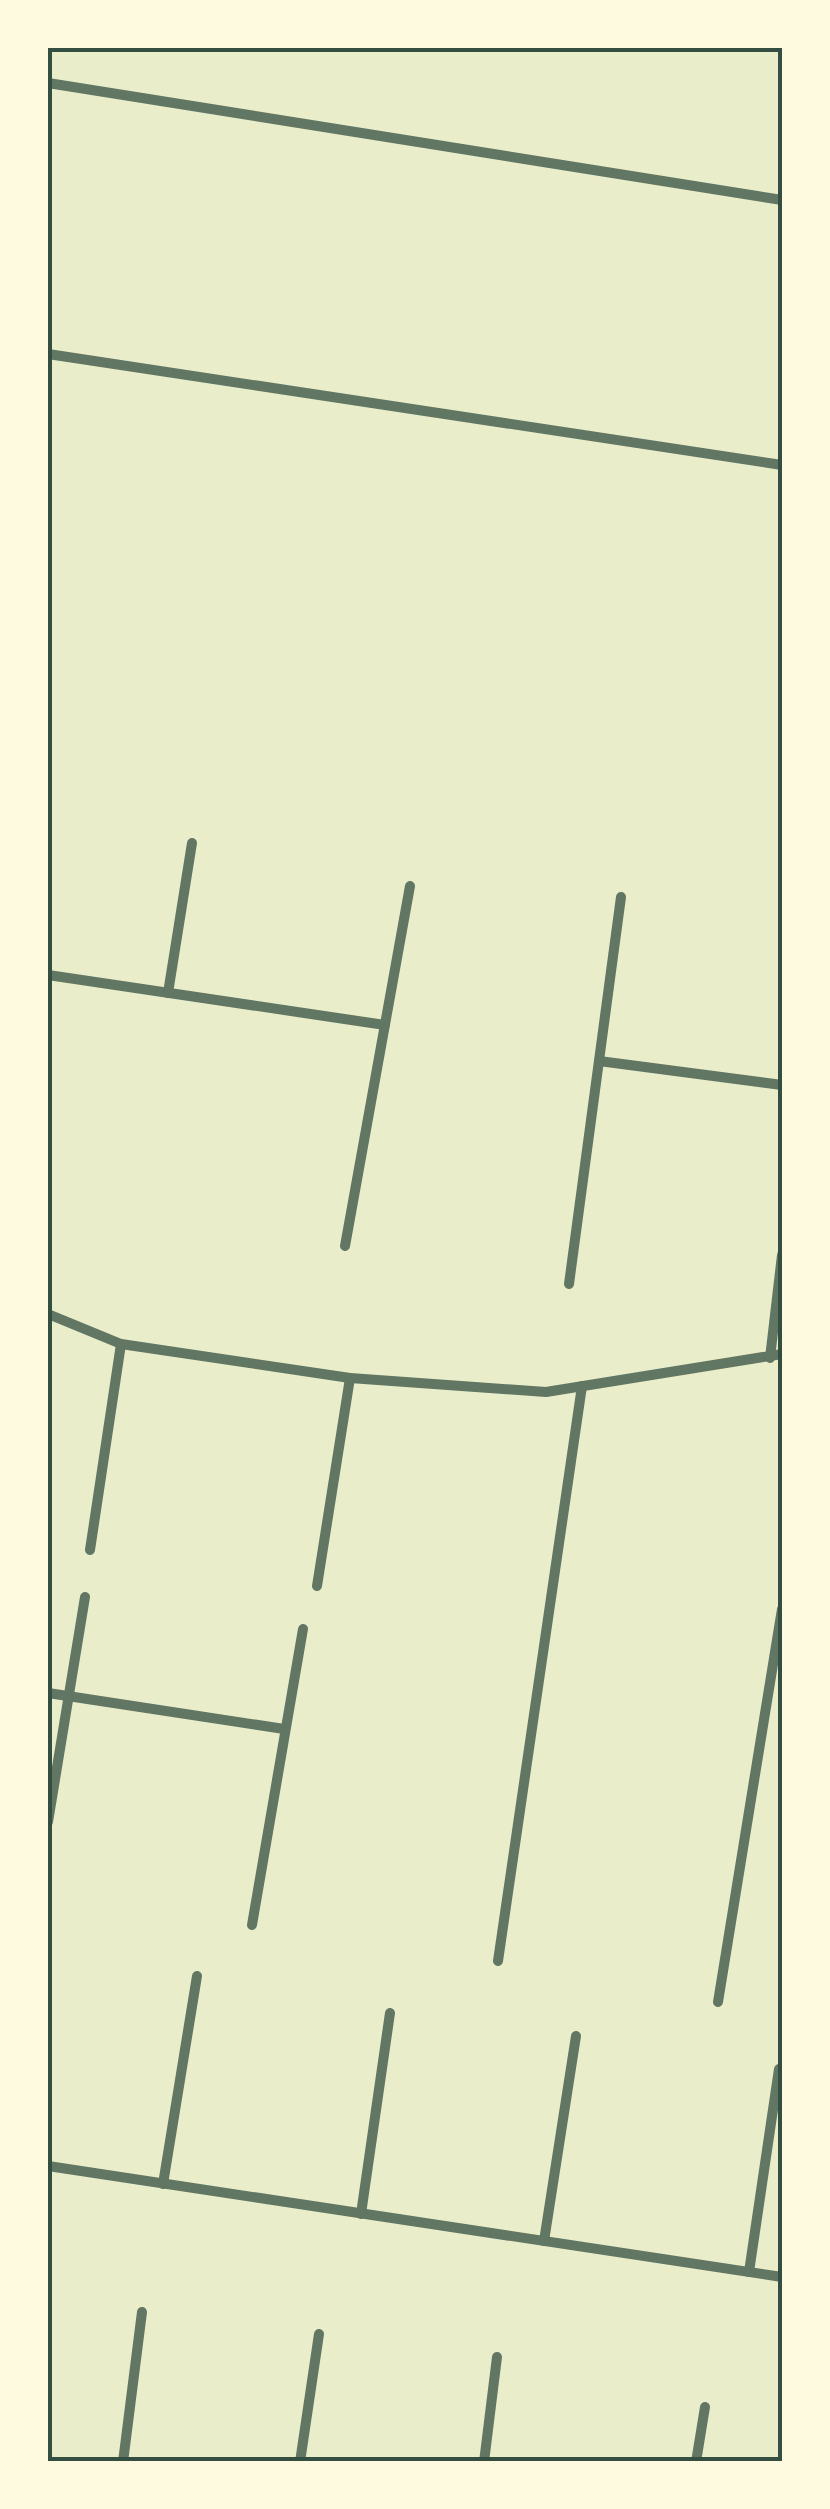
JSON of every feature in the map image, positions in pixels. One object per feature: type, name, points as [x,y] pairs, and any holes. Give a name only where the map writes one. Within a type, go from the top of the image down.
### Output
[{"type":"street","points":[[48,83],[782,200]]},
{"type":"street","points":[[48,354],[782,465]]},
{"type":"street","points":[[168,993],[192,843]]},
{"type":"street","points":[[345,1246],[410,886]]},
{"type":"street","points":[[568,1284],[622,898]]},
{"type":"street","points":[[48,975],[385,1025]]},
{"type":"street","points":[[599,1061],[782,1085]]},
{"type":"street","points":[[48,1314],[121,1344],[350,1378],[546,1392],[776,1356],[782,1255]]},
{"type":"street","points":[[90,1550],[121,1344]]},
{"type":"street","points":[[317,1586],[350,1378]]},
{"type":"street","points":[[498,1960],[582,1386]]},
{"type":"street","points":[[48,1822],[85,1597]]},
{"type":"street","points":[[718,2002],[782,1609]]},
{"type":"street","points":[[252,1926],[303,1629]]},
{"type":"street","points":[[48,1693],[284,1729]]},
{"type":"street","points":[[163,2184],[197,1976]]},
{"type":"street","points":[[361,2214],[390,2013]]},
{"type":"street","points":[[544,2242],[576,2036]]},
{"type":"street","points":[[749,2272],[778,2069]]},
{"type":"street","points":[[48,2166],[782,2277]]},
{"type":"street","points":[[123,2462],[142,2312]]},
{"type":"street","points":[[300,2462],[319,2334]]},
{"type":"street","points":[[484,2462],[497,2357]]},
{"type":"street","points":[[696,2462],[704,2407]]}]
